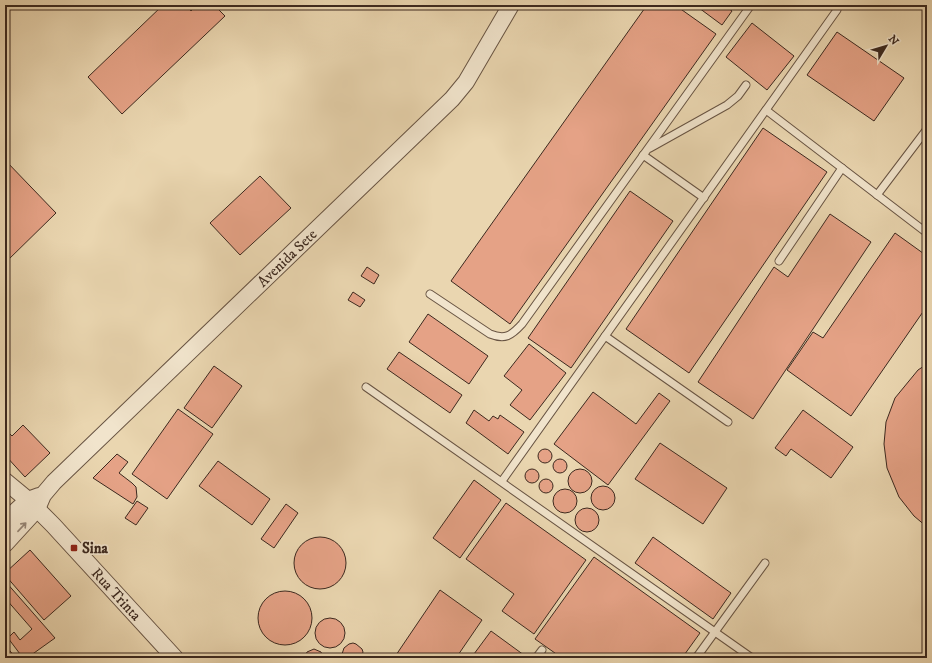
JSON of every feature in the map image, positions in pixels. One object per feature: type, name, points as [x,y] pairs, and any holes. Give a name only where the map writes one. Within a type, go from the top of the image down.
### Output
[{"type":"street","name":"Avenida Sete","points":[[5,544],[36,501],[54,482],[452,99],[466,82],[511,5]]},
{"type":"street","name":"Rua Trinta","points":[[5,481],[36,501],[175,658]]},
{"type":"street","name":"Avenida Sete","points":[[5,521],[36,501]]},
{"type":"lane","points":[[430,294],[490,334],[498,337],[507,336],[514,333],[752,5]]},
{"type":"lane","points":[[502,481],[837,10]]},
{"type":"lane","points":[[648,149],[727,105],[738,96],[746,85]]},
{"type":"lane","points":[[766,110],[927,233]]},
{"type":"lane","points":[[877,195],[927,129]]},
{"type":"lane","points":[[643,155],[704,198]]},
{"type":"lane","points":[[779,261],[842,168]]},
{"type":"lane","points":[[605,336],[728,422]]},
{"type":"lane","points":[[366,387],[502,481],[752,658]]},
{"type":"lane","points":[[696,658],[765,563]]},
{"type":"lane","points":[[536,658],[542,650]]},
{"type":"building","points":[[163,5],[186,5],[191,11],[197,5],[214,5],[225,16],[122,114],[88,77]]},
{"type":"building","points":[[647,5],[675,5],[716,34],[510,324],[451,281]]},
{"type":"building","points":[[695,5],[724,5],[732,11],[722,25]]},
{"type":"building","points":[[752,23],[794,56],[767,90],[726,57]]},
{"type":"building","points":[[837,32],[904,78],[874,121],[807,75]]},
{"type":"building","points":[[763,128],[827,172],[689,373],[626,329]]},
{"type":"building","points":[[5,160],[56,213],[7,261],[5,259]]},
{"type":"building","points":[[260,176],[291,208],[240,255],[210,223]]},
{"type":"building","points":[[630,191],[673,221],[571,368],[528,338]]},
{"type":"building","points":[[830,214],[871,242],[753,419],[698,382],[774,267],[788,277]]},
{"type":"building","points":[[895,233],[927,256],[927,306],[851,416],[787,370],[813,332],[823,338]]},
{"type":"building","points":[[367,267],[379,275],[374,284],[361,276]]},
{"type":"building","points":[[353,292],[365,300],[360,307],[348,300]]},
{"type":"building","points":[[428,314],[488,356],[469,384],[409,342]]},
{"type":"building","points":[[529,344],[566,373],[530,420],[510,405],[522,390],[504,376]]},
{"type":"building","points":[[399,352],[462,395],[450,413],[387,369]]},
{"type":"building","points":[[927,364],[927,527],[914,516],[899,497],[887,468],[884,444],[886,422],[895,398],[918,370]]},
{"type":"building","points":[[214,366],[242,386],[212,428],[184,408]]},
{"type":"building","points":[[593,392],[636,424],[659,393],[670,401],[608,485],[554,444]]},
{"type":"building","points":[[178,409],[213,434],[167,499],[132,474]]},
{"type":"building","points":[[474,410],[489,421],[493,416],[498,419],[500,415],[524,432],[508,454],[466,423]]},
{"type":"building","points":[[803,410],[853,447],[831,478],[791,449],[786,456],[775,448]]},
{"type":"building","points":[[23,425],[50,453],[25,477],[5,455],[5,429],[12,436]]},
{"type":"building","points":[[660,443],[727,488],[703,524],[635,479]]},
{"type":"building","points":[[542,449],[548,449],[552,453],[552,459],[548,463],[542,463],[538,459],[538,453]]},
{"type":"building","points":[[117,454],[128,462],[119,473],[136,487],[137,497],[133,504],[93,478]]},
{"type":"building","points":[[557,459],[563,459],[567,463],[567,469],[563,473],[557,473],[553,469],[553,463]]},
{"type":"building","points":[[218,461],[270,499],[252,525],[199,486]]},
{"type":"building","points":[[529,469],[535,469],[539,473],[539,479],[535,483],[529,483],[525,479],[525,473]]},
{"type":"building","points":[[580,469],[588,473],[592,481],[588,489],[580,493],[572,489],[568,481],[572,473]]},
{"type":"building","points":[[543,479],[549,479],[553,483],[553,489],[549,493],[543,493],[539,489],[539,483]]},
{"type":"building","points":[[474,480],[501,500],[460,558],[433,538]]},
{"type":"building","points":[[603,486],[612,489],[615,498],[612,507],[603,510],[594,507],[591,498],[594,489]]},
{"type":"building","points":[[565,489],[573,493],[577,501],[573,509],[565,513],[557,509],[553,501],[557,493]]},
{"type":"building","points":[[137,501],[148,508],[136,525],[125,518]]},
{"type":"building","points":[[506,503],[586,560],[534,634],[502,611],[514,594],[466,559]]},
{"type":"building","points":[[286,504],[298,513],[274,548],[261,539]]},
{"type":"building","points":[[587,508],[592,509],[598,515],[598,525],[592,531],[587,532],[582,531],[576,525],[575,520],[576,515],[582,509]]},
{"type":"building","points":[[315,537],[325,537],[334,541],[342,549],[346,558],[346,568],[342,577],[334,585],[325,589],[315,589],[306,585],[298,577],[294,568],[294,558],[298,549],[306,541]]},
{"type":"building","points":[[653,537],[731,593],[713,619],[635,563]]},
{"type":"building","points":[[30,550],[71,596],[44,620],[5,575],[5,573]]},
{"type":"building","points":[[594,557],[700,633],[682,658],[562,658],[535,639]]},
{"type":"building","points":[[5,581],[55,638],[27,658],[23,658],[8,638],[14,632],[20,640],[32,629],[5,598]]},
{"type":"building","points":[[440,590],[482,620],[456,658],[394,658]]},
{"type":"building","points":[[285,591],[295,593],[304,599],[310,608],[312,618],[310,628],[304,637],[295,643],[285,645],[275,643],[266,637],[260,628],[258,618],[260,608],[266,599],[275,593]]},
{"type":"building","points":[[330,618],[340,623],[345,633],[340,643],[330,648],[320,643],[315,633],[320,623]]},
{"type":"building","points":[[491,631],[528,658],[471,658]]},
{"type":"building","points":[[353,643],[362,649],[363,652],[361,658],[344,658],[342,654],[344,648]]},
{"type":"building","points":[[5,645],[16,658],[5,658]]},
{"type":"building","points":[[314,649],[321,652],[324,658],[304,658],[307,652]]},
{"type":"place","name":"Sina","points":[[74,548]]}]
